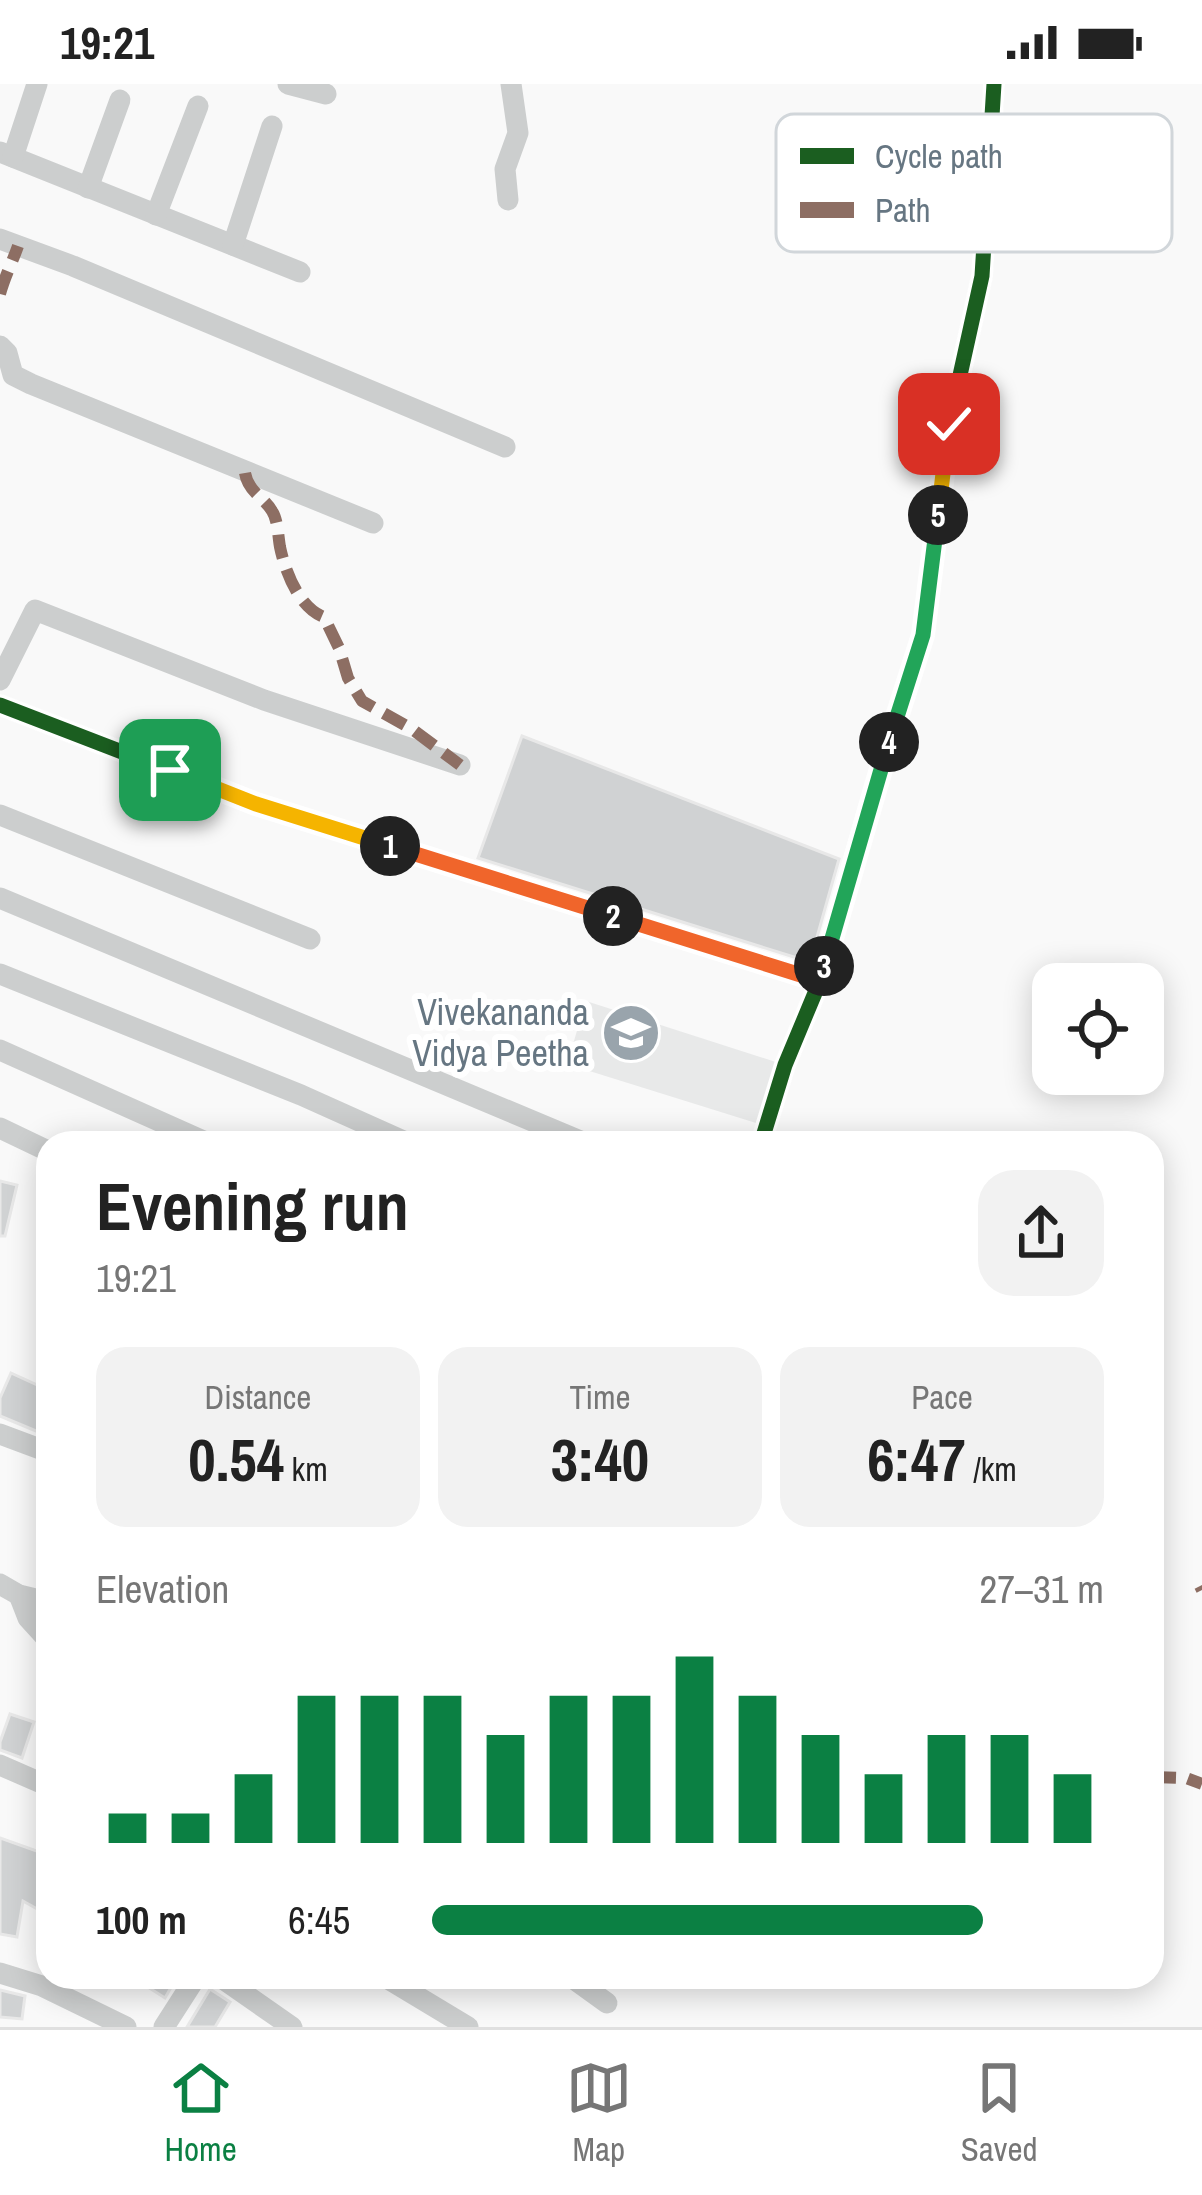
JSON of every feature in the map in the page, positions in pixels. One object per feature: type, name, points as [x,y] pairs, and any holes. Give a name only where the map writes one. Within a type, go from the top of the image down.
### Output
[{"type":"street","points":[[37,84],[6,154],[300,272]]},
{"type":"street","points":[[288,84],[326,94]]},
{"type":"street","points":[[508,200],[505,169],[518,134],[511,84]]},
{"type":"street","points":[[992,114],[994,84]]},
{"type":"street","points":[[88,188],[120,100]]},
{"type":"street","points":[[156,215],[198,106]]},
{"type":"street","points":[[233,245],[272,126]]},
{"type":"street","points":[[0,239],[505,447]]},
{"type":"street","points":[[765,1131],[785,1065],[820,981],[923,635],[949,424],[984,252]]},
{"type":"street","points":[[0,346],[8,353],[13,375],[31,385],[373,524]]},
{"type":"street","points":[[0,680],[34,610],[264,700],[460,765]]},
{"type":"street","points":[[0,705],[256,804],[820,981]]},
{"type":"street","points":[[0,815],[310,939]]},
{"type":"street","points":[[0,898],[556,1131]]},
{"type":"street","points":[[0,974],[381,1131]]},
{"type":"street","points":[[0,1049],[181,1131]]},
{"type":"street","points":[[0,1128],[36,1145]]},
{"type":"street","points":[[0,1434],[36,1448]]},
{"type":"street","points":[[10,1590],[36,1627]]},
{"type":"street","points":[[0,1766],[36,1781]]},
{"type":"street","points":[[0,1973],[36,1983]]},
{"type":"street","points":[[50,1989],[126,2027]]},
{"type":"street","points":[[164,2027],[188,1989]]},
{"type":"street","points":[[237,1989],[292,2027]]},
{"type":"street","points":[[405,1989],[468,2027]]},
{"type":"street","points":[[588,1989],[607,2003]]},
{"type":"shaded area","name":"Vivekananda Vidya Peetha","points":[[586,1001],[785,1065],[766,1126],[567,1064]]},
{"type":"building","points":[[522,736],[839,859],[810,962],[478,858]]},
{"type":"building","points":[[0,1181],[17,1185],[5,1236],[0,1236]]},
{"type":"building","points":[[11,1373],[36,1384],[36,1431],[0,1416],[0,1398]]},
{"type":"building","points":[[10,1714],[34,1722],[22,1758],[0,1750]]},
{"type":"building","points":[[0,1838],[36,1851],[36,1908],[23,1901],[17,1937],[0,1934]]},
{"type":"building","points":[[210,1989],[230,2002],[215,2027],[187,2027]]},
{"type":"building","points":[[0,1990],[25,1996],[22,2019],[0,2017]]},
{"type":"marked path","points":[[0,294],[18,246]]},
{"type":"marked path","points":[[245,473],[274,515],[294,588],[307,606],[324,617],[362,701],[412,729],[460,765]]},
{"type":"marked path","points":[[1200,1586],[1202,1590]]},
{"type":"marked path","points":[[1164,1777],[1202,1784]]},
{"type":"cycle path","points":[[992,114],[994,84]]},
{"type":"cycle path","points":[[765,1131],[785,1065],[820,981],[923,635],[949,425],[984,252]]},
{"type":"cycle path","points":[[0,705],[257,804],[820,981]]},
{"type":"place","name":"Vivekananda Vidya Peetha","points":[[631,1033]]},
{"type":"route","points":[[170,770],[256,804],[820,981],[923,635],[949,424]]}]
